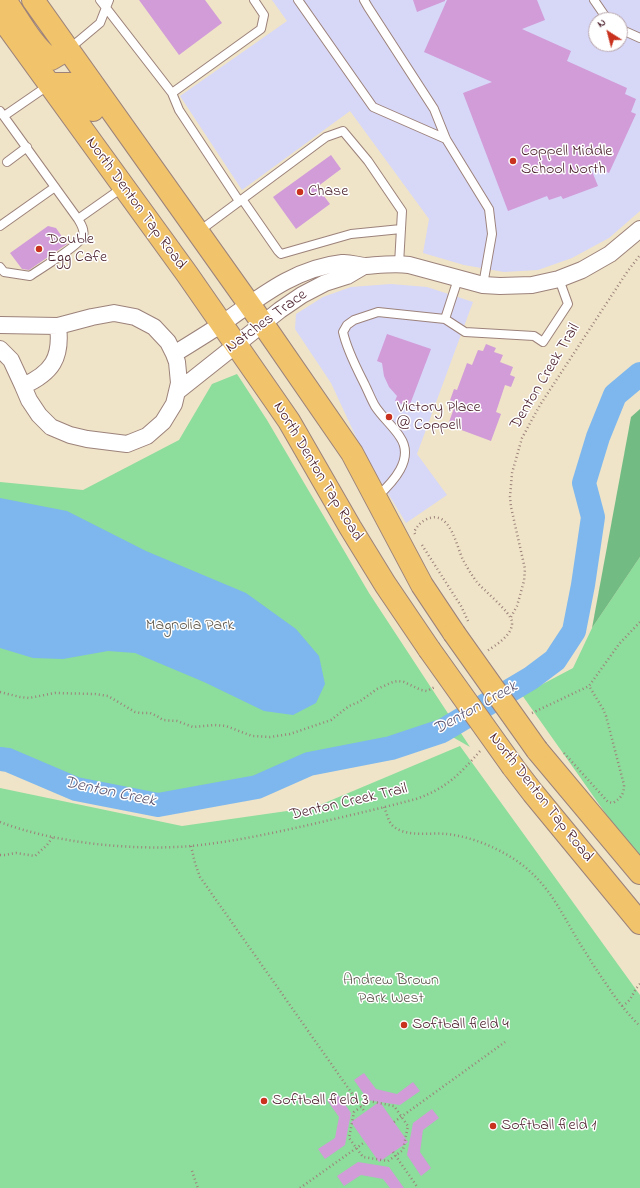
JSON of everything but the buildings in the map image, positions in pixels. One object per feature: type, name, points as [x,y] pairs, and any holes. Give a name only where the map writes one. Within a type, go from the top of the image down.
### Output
[{"type":"main road","points":[[5,0],[46,56],[51,59],[68,50]]},
{"type":"main road","name":"North Denton Tap Road","points":[[33,0],[249,304],[352,453],[422,585],[462,628],[537,750],[640,873]]},
{"type":"main road","name":"North Denton Tap Road","points":[[0,16],[187,274],[288,421],[350,527],[429,649],[533,793],[640,923]]},
{"type":"main road","points":[[49,84],[72,84],[77,88],[112,136],[122,146],[140,151]]},
{"type":"street","name":"Natches Trace","points":[[174,354],[282,282],[325,266],[344,263],[364,266],[399,264],[409,265],[483,285],[532,285],[558,279],[582,270],[610,254],[640,229]]},
{"type":"street","name":"Natches Trace","points":[[178,391],[280,310],[302,295],[326,283],[347,276],[364,266]]},
{"type":"street","name":"Natches Trace","points":[[0,325],[58,326],[92,316],[114,313],[135,317],[154,327],[168,342],[177,362],[179,383],[178,391],[174,404],[163,422],[147,436],[127,444],[87,439],[70,435],[51,427],[39,415],[28,400],[24,386],[10,360],[0,348]]},
{"type":"street","points":[[24,386],[37,379],[49,369],[57,356],[60,341],[58,326]]},
{"type":"lane","points":[[100,0],[172,93],[179,110],[241,200],[281,254],[351,234],[401,229]]},
{"type":"lane","points":[[68,50],[100,23],[109,0]]},
{"type":"lane","points":[[172,93],[261,29],[264,14],[254,0]]},
{"type":"lane","points":[[298,0],[373,107],[446,139]]},
{"type":"lane","points":[[364,0],[434,109],[446,139],[489,209],[492,234],[483,285]]},
{"type":"lane","points":[[594,0],[602,12]]},
{"type":"lane","points":[[628,33],[640,38]]},
{"type":"lane","points":[[0,267],[4,272],[30,276],[67,251],[83,238],[84,230],[78,219],[2,113],[49,84]]},
{"type":"lane","points":[[198,232],[326,137],[343,131],[368,161],[402,211],[399,264]]},
{"type":"lane","points":[[7,162],[27,147]]},
{"type":"lane","points":[[0,226],[55,187]]},
{"type":"lane","points":[[78,219],[123,187]]},
{"type":"lane","points":[[445,319],[458,279]]},
{"type":"lane","points":[[376,497],[389,486],[403,465],[405,456],[404,445],[400,436],[374,404],[346,345],[343,332],[347,325],[354,320],[378,312],[427,316],[445,319],[465,332],[534,336],[543,342],[568,304],[558,279]]},
{"type":"path","name":"Denton Creek Trail","points":[[485,652],[498,643],[510,631],[512,622],[511,617],[522,592],[524,575],[523,557],[511,507],[510,496],[512,473],[522,438],[540,405],[627,272],[640,255]]},
{"type":"path","points":[[462,628],[461,606],[414,532],[421,522],[428,519],[436,517],[442,519],[447,524],[468,568],[489,596],[511,617]]},
{"type":"path","points":[[526,716],[589,686],[618,644],[640,622]]},
{"type":"path","points":[[0,692],[20,698],[29,698],[55,693],[94,694],[108,696],[135,712],[150,713],[163,720],[177,721],[193,727],[214,725],[226,726],[252,736],[270,737],[290,734],[331,720],[349,706],[359,702],[377,689],[394,682],[404,682],[421,690],[428,691],[440,684]]},
{"type":"path","points":[[563,751],[608,802],[613,803],[624,793],[624,785],[606,716],[589,686]]},
{"type":"path","name":"Denton Creek Trail","points":[[0,822],[53,837],[87,842],[129,846],[191,846],[262,835],[384,807],[430,794],[447,785],[463,771],[482,750]]},
{"type":"path","points":[[384,807],[390,822],[393,826],[402,831],[411,833],[439,833],[461,836],[486,844],[508,855],[523,866],[537,879],[559,906],[576,939],[622,1006],[640,1026]]},
{"type":"path","points":[[0,855],[16,853],[35,856],[53,837]]},
{"type":"path","points":[[191,846],[200,877],[365,1112]]},
{"type":"path","points":[[622,1006],[629,1002],[633,993],[640,984]]},
{"type":"path","points":[[394,1122],[505,1042]]},
{"type":"path","points":[[369,1101],[394,1106],[401,1116],[408,1126],[403,1150],[388,1161],[363,1157],[349,1138],[354,1112],[369,1101]]},
{"type":"path","points":[[300,1188],[365,1142]]},
{"type":"path","points":[[393,1152],[418,1188]]},
{"type":"path","points":[[192,1171],[198,1188]]},
{"type":"shaded area","name":"Coppell Middle School North","points":[[272,0],[640,0],[640,211],[609,238],[572,258],[538,270],[504,272],[464,265],[423,253],[429,219],[350,111],[242,190],[180,96],[287,21]]},
{"type":"shaded area","name":"Victory Place @ Coppell","points":[[391,284],[427,287],[473,302],[417,454],[447,495],[406,523],[363,452],[331,383],[295,329],[296,314],[323,297],[351,287]]},
{"type":"green space","name":"Magnolia Park","points":[[237,374],[267,420],[369,593],[470,747],[442,731],[391,748],[309,764],[257,787],[158,805],[76,789],[8,760],[0,759],[0,482],[83,490],[179,440],[212,384]]},
{"type":"green space","points":[[640,409],[640,557],[592,628],[631,417]]},
{"type":"green space","points":[[640,557],[640,856],[613,824],[522,695],[573,668],[592,628]]},
{"type":"green space","name":"Andrew Brown Park West","points":[[460,746],[640,995],[640,1188],[0,1188],[0,788],[182,826],[315,807]]},
{"type":"water","points":[[0,498],[67,511],[146,551],[246,593],[296,629],[319,656],[325,684],[316,703],[293,715],[264,711],[204,682],[135,653],[108,651],[63,659],[33,658],[0,648]]},
{"type":"waterway","name":"Denton Creek","points":[[0,759],[8,760],[76,789],[158,805],[257,787],[309,764],[391,748],[442,731],[531,678],[555,660],[574,631],[583,585],[593,517],[584,483],[598,437],[615,395],[640,374]]},
{"type":"place","name":"Coppell Middle School North","points":[[513,161]]},
{"type":"place","name":"Chase","points":[[300,192]]},
{"type":"place","name":"Double Egg Cafe","points":[[39,249]]},
{"type":"place","name":"Victory Place @ Coppell","points":[[389,417]]},
{"type":"place","name":"Softball field 4","points":[[404,1025]]},
{"type":"place","name":"Softball field 3","points":[[264,1101]]},
{"type":"place","name":"Softball field 1","points":[[493,1126]]}]
